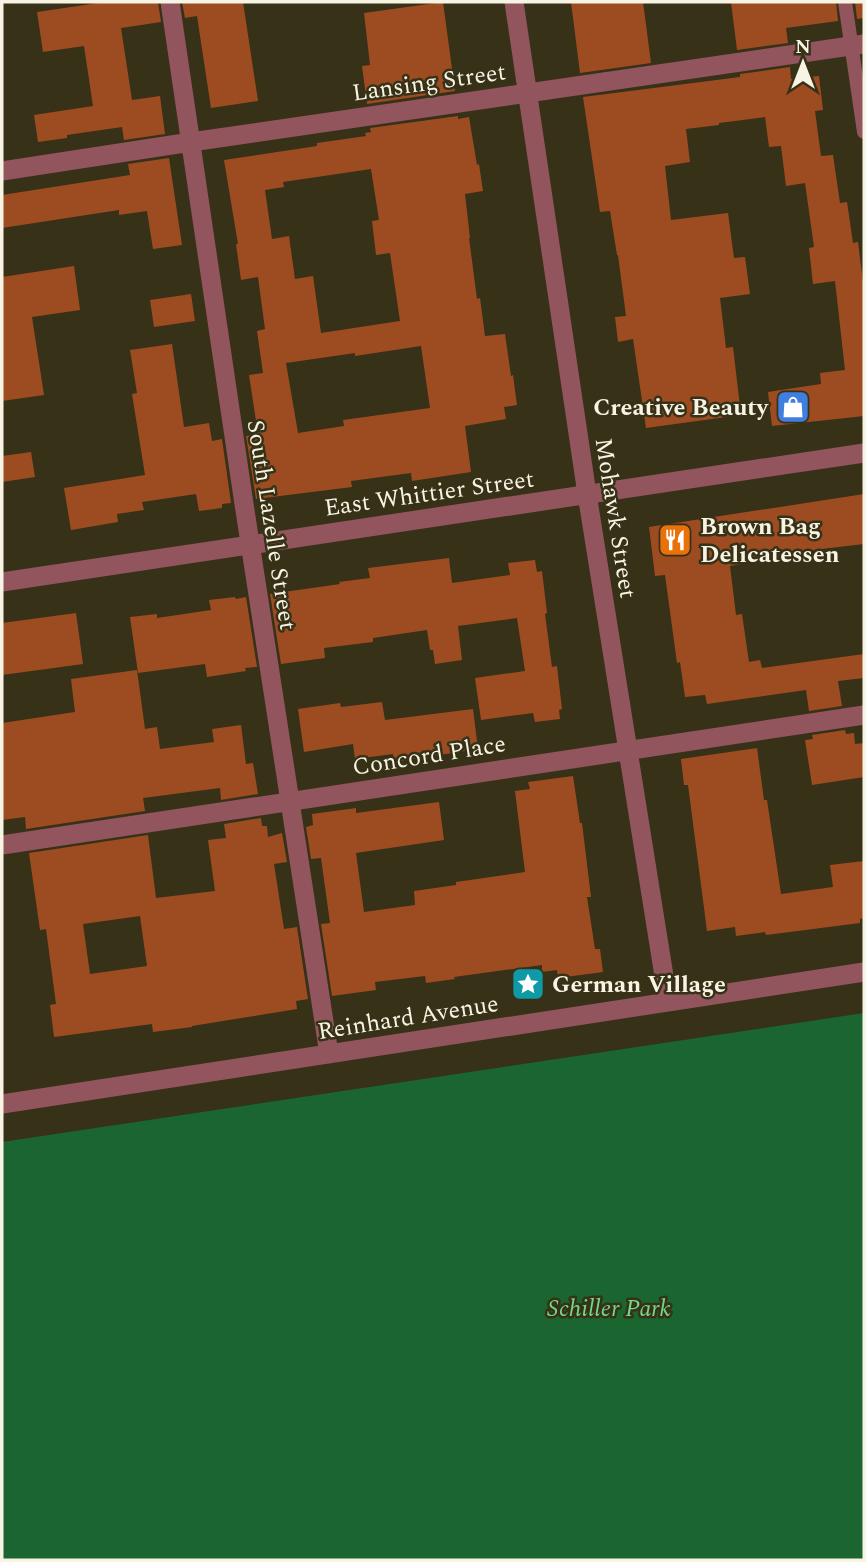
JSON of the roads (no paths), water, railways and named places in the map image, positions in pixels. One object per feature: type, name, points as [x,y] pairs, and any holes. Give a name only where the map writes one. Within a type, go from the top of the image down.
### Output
[{"type":"street","name":"South Lazelle Street","points":[[170,2],[329,1055]]},
{"type":"street","name":"Mohawk Street","points":[[514,2],[587,494],[668,1000]]},
{"type":"street","name":"Lansing Street","points":[[2,171],[858,45]]},
{"type":"street","name":"East Whittier Street","points":[[2,582],[864,453]]},
{"type":"street","name":"Concord Place","points":[[2,845],[864,715]]},
{"type":"street","name":"Reinhard Avenue","points":[[2,1104],[864,972]]},
{"type":"lane","points":[[845,2],[858,45],[864,132]]},
{"type":"place","name":"Creative Beauty","points":[[793,407]]},
{"type":"place","name":"Brown Bag Delicatessen","points":[[675,540]]},
{"type":"place","name":"German Village","points":[[528,984]]},
{"type":"park label","name":"Schiller Park","points":[[609,1308]]}]
